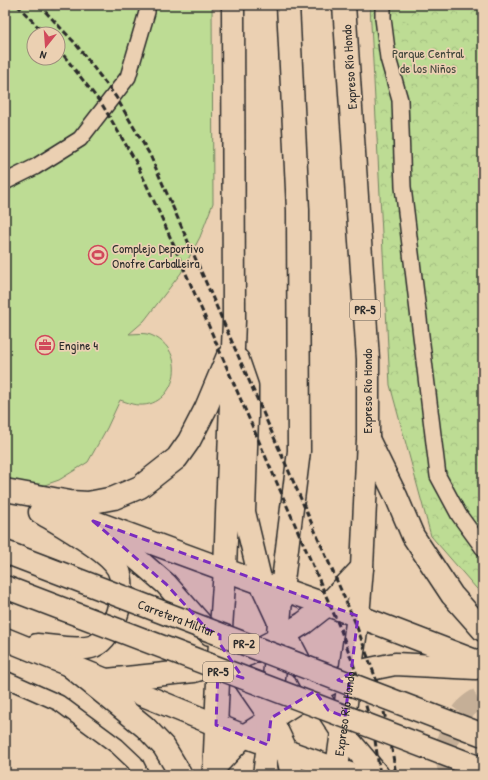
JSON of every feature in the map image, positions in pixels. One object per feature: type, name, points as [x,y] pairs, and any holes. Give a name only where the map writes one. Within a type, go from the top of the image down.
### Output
[{"type":"main road","name":"PR-5","points":[[214,771],[216,725],[223,656],[234,320],[233,5]]},
{"type":"main road","points":[[288,5],[298,210],[299,451],[282,588],[281,632],[271,718],[278,749],[292,775]]},
{"type":"main road","name":"Expreso Río Hondo","points":[[342,773],[342,732],[358,616],[362,568],[368,439],[368,359],[344,5]]},
{"type":"main road","points":[[5,490],[70,502],[88,503],[114,498],[140,487],[177,458],[189,441],[206,408],[233,344]]},
{"type":"main road","points":[[233,344],[247,386],[244,512],[261,583],[281,632],[315,691],[342,732],[378,775]]},
{"type":"main road","points":[[368,439],[414,536],[452,595],[483,630]]},
{"type":"main road","points":[[5,490],[261,583],[282,588],[483,664]]},
{"type":"main road","points":[[5,490],[93,546],[108,558],[118,569],[122,585],[122,597],[114,622],[105,637],[95,646],[63,648],[9,641]]},
{"type":"main road","points":[[93,521],[166,584],[271,718]]},
{"type":"main road","name":"Carretera Militar","points":[[5,552],[483,735]]},
{"type":"main road","points":[[104,680],[194,671],[223,656],[248,654],[281,632],[304,623],[327,605],[362,568]]},
{"type":"main road","name":"PR-2","points":[[5,587],[483,769]]},
{"type":"main road","points":[[9,641],[216,725],[342,773]]},
{"type":"main road","points":[[214,771],[244,736],[315,691],[351,673],[395,664],[483,668]]},
{"type":"main road","points":[[70,666],[145,727],[164,747],[181,775]]},
{"type":"main road","points":[[264,775],[278,749]]},
{"type":"lane","points":[[5,182],[35,167],[80,139],[128,77],[147,5]]},
{"type":"lane","points":[[383,5],[383,18],[388,58],[400,100],[403,187],[438,476],[459,515],[483,548]]},
{"type":"lane","points":[[5,678],[59,702],[117,746],[135,763],[141,775]]},
{"type":"highlighted area","points":[[93,521],[358,616],[351,673],[338,680],[349,684],[345,717],[328,710],[315,691],[271,718],[268,745],[216,725],[218,669],[243,678],[220,644],[220,635],[207,629],[166,584]]},
{"type":"green space","name":"Complejo Deportivo Onofre Carballeira","points":[[5,5],[212,5],[213,203],[200,237],[181,273],[144,321],[129,334],[150,335],[165,344],[172,356],[174,368],[172,380],[167,392],[158,400],[146,405],[132,404],[120,400],[107,428],[88,462],[59,480],[39,487],[5,481]]},
{"type":"green space","name":"Parque Central de los Niños","points":[[370,5],[483,5],[483,596],[431,536],[390,385]]},
{"type":"tunnel","points":[[452,775],[446,758],[446,749],[450,732],[459,716],[465,709],[473,702],[483,698]]},
{"type":"railway","points":[[17,5],[37,26]]},
{"type":"railway","points":[[39,5],[75,43],[116,97],[150,155],[355,622],[376,679],[390,737],[396,775]]},
{"type":"railway","points":[[66,58],[103,106],[136,162],[164,223],[340,628],[360,683],[375,740],[380,775]]},
{"type":"place","name":"Complejo Deportivo Onofre Carballeira","points":[[98,255]]},
{"type":"place","name":"Engine 4","points":[[45,345]]}]
